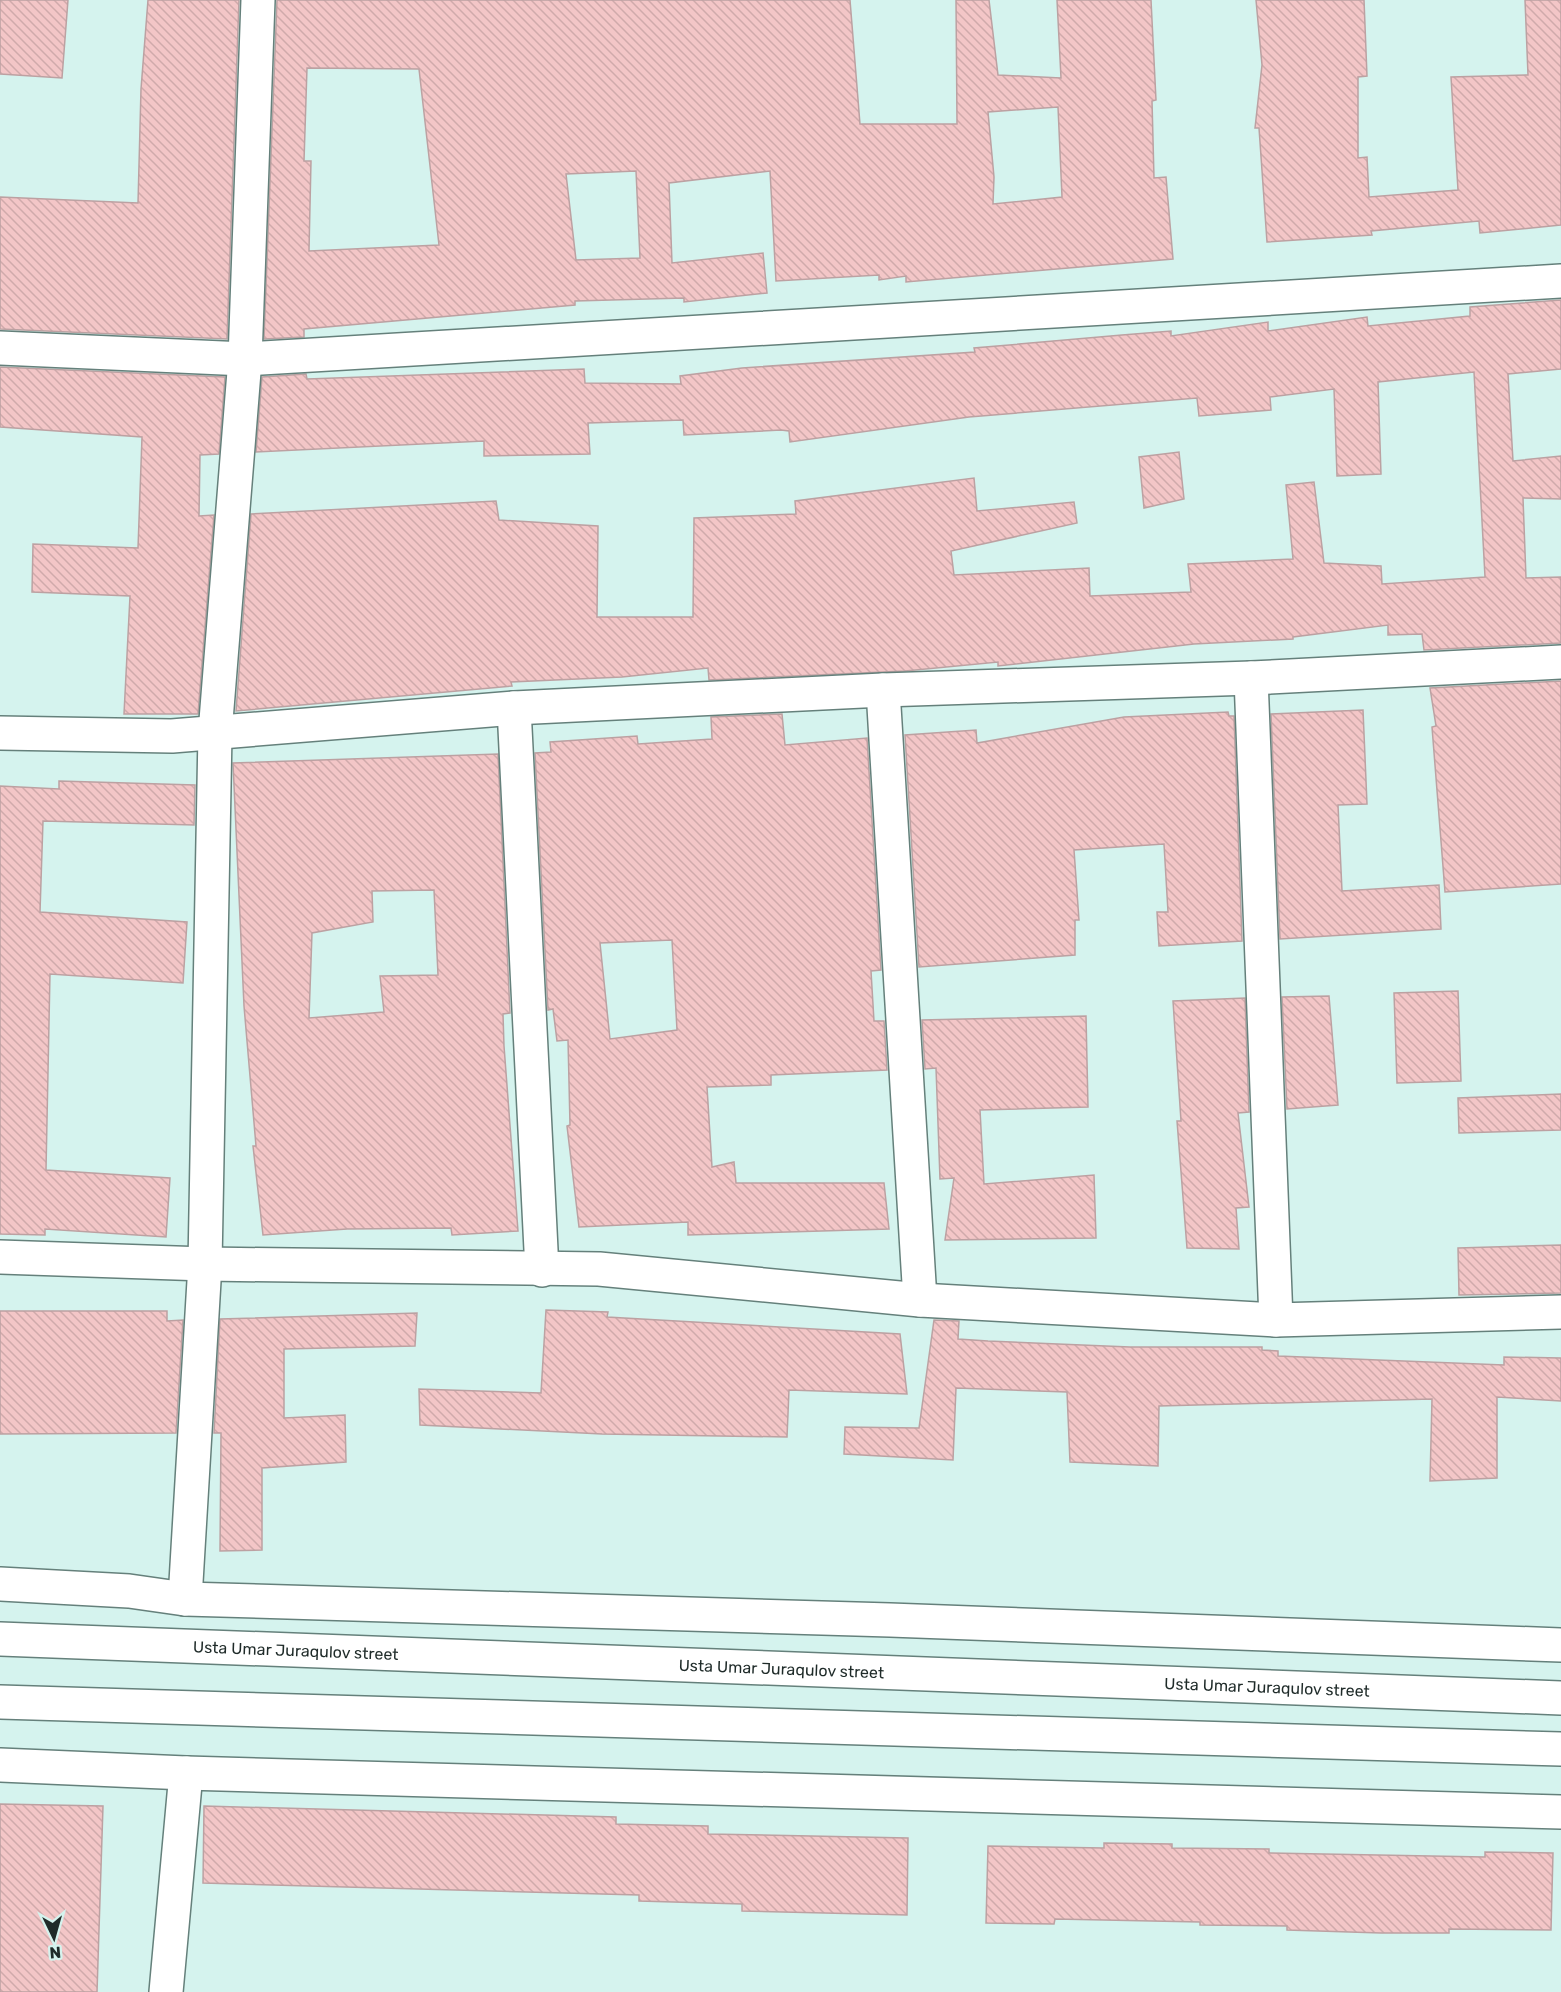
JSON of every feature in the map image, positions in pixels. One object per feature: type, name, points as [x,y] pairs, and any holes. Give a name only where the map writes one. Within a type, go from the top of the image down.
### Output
[{"type":"street","points":[[185,1599],[205,1264],[215,733],[245,359],[258,0]]},
{"type":"street","points":[[0,348],[245,359],[1561,281]]},
{"type":"street","points":[[0,733],[172,736],[514,708],[883,690],[1251,678],[1561,662]]},
{"type":"street","points":[[1251,678],[1276,1320]]},
{"type":"street","points":[[883,690],[920,1300]]},
{"type":"street","points":[[514,708],[542,1270]]},
{"type":"street","points":[[0,1257],[205,1264],[598,1269],[920,1300],[1276,1320],[1561,1312]]},
{"type":"street","points":[[0,1584],[129,1591],[185,1599],[890,1620],[1561,1645]]},
{"type":"street","name":"Usta Umar Juraqulov street","points":[[0,1639],[1561,1698]]},
{"type":"street","points":[[0,1702],[1561,1749]]},
{"type":"street","points":[[0,1765],[186,1773],[1561,1812]]},
{"type":"street","points":[[166,1992],[186,1773]]},
{"type":"building","points":[[0,0],[68,0],[62,78],[0,74]]},
{"type":"building","points":[[148,0],[239,0],[227,339],[0,329],[0,197],[138,203],[141,89]]},
{"type":"building","points":[[277,0],[850,0],[860,124],[957,124],[956,0],[989,0],[998,75],[1061,78],[1057,0],[1151,0],[1156,100],[1152,101],[1154,178],[1166,177],[1173,259],[906,282],[906,276],[879,280],[879,275],[776,281],[770,171],[669,183],[672,263],[763,253],[767,293],[684,302],[684,298],[575,301],[575,305],[304,329],[304,337],[264,339]],"holes":[[[307,68],[419,69],[439,245],[309,251],[311,161],[304,161]],[[1058,107],[1062,197],[993,204],[994,177],[988,112]],[[636,171],[640,258],[576,260],[566,174]]]},
{"type":"building","points":[[1256,0],[1364,0],[1367,76],[1358,77],[1358,158],[1367,157],[1369,197],[1458,190],[1451,77],[1528,75],[1525,0],[1561,0],[1561,225],[1480,233],[1479,221],[1371,231],[1372,235],[1267,242],[1259,128],[1255,128],[1262,65]]},
{"type":"building","points":[[1561,300],[1561,369],[1508,374],[1513,461],[1561,456],[1561,499],[1523,498],[1526,578],[1561,577],[1561,643],[1424,650],[1422,634],[1388,635],[1388,625],[1293,637],[1293,639],[1194,644],[998,666],[998,662],[905,671],[709,680],[708,668],[622,677],[511,682],[512,686],[236,711],[251,514],[496,501],[499,520],[598,526],[597,617],[693,617],[694,518],[796,514],[795,501],[974,478],[977,511],[1074,502],[1077,523],[951,551],[954,575],[1089,568],[1090,596],[1191,592],[1188,564],[1293,559],[1286,485],[1314,482],[1324,563],[1381,566],[1382,584],[1485,577],[1474,372],[1378,382],[1381,474],[1337,476],[1334,389],[1270,397],[1271,410],[1199,416],[1197,398],[969,417],[790,442],[789,431],[781,430],[684,435],[683,420],[588,423],[590,454],[484,456],[484,441],[256,452],[262,377],[306,374],[307,379],[584,369],[585,383],[681,384],[680,376],[742,368],[975,352],[974,348],[1171,331],[1171,336],[1268,322],[1268,331],[1367,317],[1368,326],[1470,316],[1470,307]]},
{"type":"building","points":[[0,367],[225,377],[219,454],[200,455],[199,516],[214,515],[198,714],[124,714],[130,596],[32,592],[33,544],[138,548],[142,437],[0,427]]},
{"type":"building","points":[[1179,452],[1184,499],[1144,508],[1139,457]]},
{"type":"building","points":[[1561,681],[1561,884],[1445,892],[1432,727],[1436,726],[1430,688]]},
{"type":"building","points":[[1363,710],[1367,804],[1338,805],[1342,891],[1439,885],[1441,929],[1280,939],[1271,714]]},
{"type":"building","points":[[1228,712],[1229,716],[1234,716],[1242,941],[1159,946],[1157,912],[1168,912],[1164,844],[1074,850],[1079,920],[1075,920],[1075,955],[919,967],[905,735],[976,730],[977,743],[1124,717]]},
{"type":"building","points":[[782,714],[785,745],[867,738],[881,970],[871,971],[874,1021],[884,1021],[887,1070],[771,1075],[771,1085],[707,1087],[712,1167],[734,1162],[736,1183],[884,1183],[889,1229],[688,1235],[688,1222],[579,1227],[567,1126],[570,1125],[568,1040],[557,1041],[553,1009],[548,1010],[535,753],[551,752],[550,742],[637,736],[638,744],[712,739],[711,717]],"holes":[[[672,940],[677,1030],[610,1039],[600,943]]]},
{"type":"building","points":[[498,754],[510,1013],[503,1014],[504,1046],[518,1231],[452,1235],[451,1228],[347,1229],[263,1235],[253,1146],[256,1146],[244,1006],[233,763]],"holes":[[[434,890],[438,975],[380,976],[384,1012],[309,1018],[312,933],[373,922],[372,891]]]},
{"type":"building","points":[[59,781],[195,785],[194,825],[43,821],[40,912],[187,922],[183,983],[50,974],[46,1170],[170,1178],[166,1237],[45,1229],[45,1235],[0,1234],[0,786],[59,789]]},
{"type":"building","points":[[1458,991],[1461,1081],[1397,1083],[1394,993]]},
{"type":"building","points":[[1329,996],[1338,1105],[1287,1109],[1282,997]]},
{"type":"building","points":[[1245,998],[1249,1112],[1238,1113],[1249,1207],[1236,1208],[1239,1249],[1187,1248],[1177,1121],[1181,1121],[1173,1001]]},
{"type":"building","points":[[1086,1016],[1088,1107],[980,1110],[984,1184],[1094,1175],[1096,1238],[945,1240],[954,1178],[940,1179],[936,1068],[925,1069],[922,1020]]},
{"type":"building","points":[[1561,1094],[1561,1130],[1459,1133],[1458,1098]]},
{"type":"building","points":[[1561,1245],[1561,1293],[1459,1295],[1458,1248]]},
{"type":"building","points":[[546,1310],[608,1312],[607,1317],[900,1334],[907,1394],[789,1390],[787,1437],[602,1434],[420,1425],[419,1389],[541,1393]]},
{"type":"building","points":[[0,1311],[167,1311],[167,1321],[183,1320],[176,1433],[0,1434]]},
{"type":"building","points":[[417,1313],[415,1346],[284,1349],[284,1418],[345,1415],[346,1462],[262,1468],[262,1550],[220,1551],[221,1433],[214,1433],[220,1319]]},
{"type":"building","points":[[934,1320],[959,1321],[958,1339],[988,1341],[1130,1347],[1262,1347],[1262,1350],[1278,1351],[1278,1356],[1504,1365],[1504,1357],[1561,1358],[1561,1401],[1497,1397],[1497,1478],[1430,1481],[1432,1399],[1159,1406],[1158,1466],[1070,1462],[1067,1392],[956,1388],[953,1460],[844,1454],[845,1427],[919,1428]]},
{"type":"building","points":[[0,1804],[103,1806],[97,1992],[0,1992]]},
{"type":"building","points":[[204,1806],[616,1817],[616,1824],[708,1826],[708,1834],[908,1838],[907,1915],[742,1911],[742,1904],[639,1901],[639,1895],[203,1883]]},
{"type":"building","points":[[1104,1843],[1172,1844],[1172,1848],[1269,1849],[1269,1853],[1485,1857],[1485,1852],[1553,1853],[1551,1930],[1449,1929],[1449,1933],[1381,1933],[1287,1930],[1287,1926],[1200,1925],[1200,1922],[1055,1919],[1054,1924],[986,1923],[988,1846],[1104,1848]]}]
